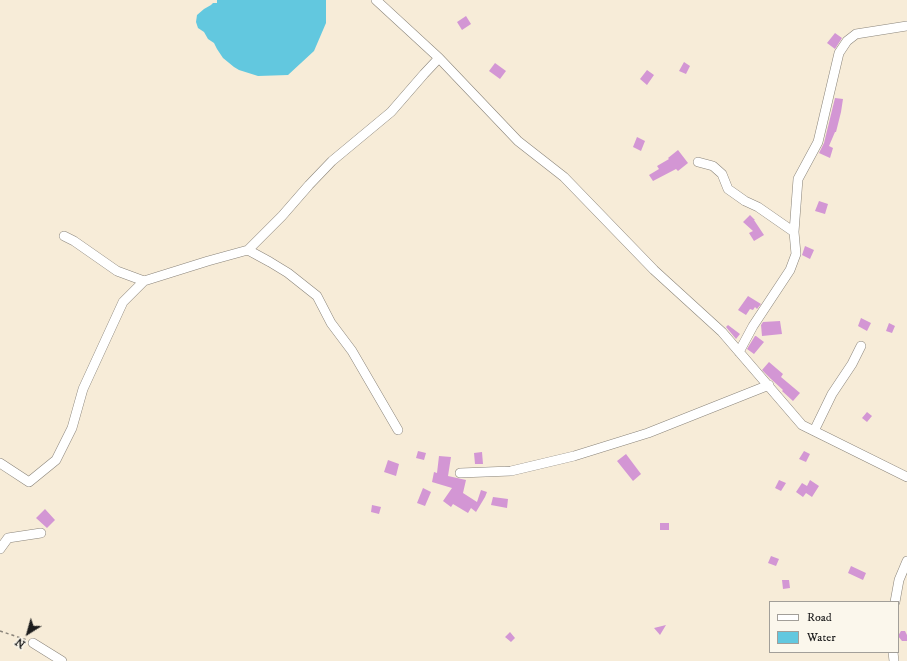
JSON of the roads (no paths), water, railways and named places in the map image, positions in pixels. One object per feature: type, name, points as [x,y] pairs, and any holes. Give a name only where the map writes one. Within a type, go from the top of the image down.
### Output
[{"type":"street","points":[[376,0],[439,58],[518,141],[564,176],[654,270],[722,332],[802,425],[907,477]]},
{"type":"street","points":[[739,352],[753,326],[790,270],[796,254],[794,232],[798,179],[818,142],[840,53],[847,41],[856,34],[907,26]]},
{"type":"street","points":[[0,463],[29,482],[56,460],[72,428],[83,390],[123,302],[144,281],[248,250],[282,216],[332,161],[391,112],[439,58]]},
{"type":"street","points":[[698,162],[713,166],[722,174],[728,189],[745,201],[758,207],[794,232]]},
{"type":"street","points":[[64,236],[117,271],[144,281]]},
{"type":"street","points":[[248,250],[288,273],[317,296],[331,323],[352,351],[398,430]]},
{"type":"street","points":[[814,431],[832,394],[852,364],[861,346]]},
{"type":"street","points":[[460,473],[511,470],[574,456],[648,432],[769,385]]},
{"type":"street","points":[[0,549],[8,538],[41,533]]},
{"type":"street","points":[[895,601],[899,580],[907,560]]},
{"type":"street","points":[[33,642],[62,661]]},
{"type":"water","points":[[217,0],[326,0],[326,23],[314,51],[288,75],[258,76],[234,67],[223,58],[214,43],[198,28],[196,22],[197,15],[213,3],[217,3]]}]
